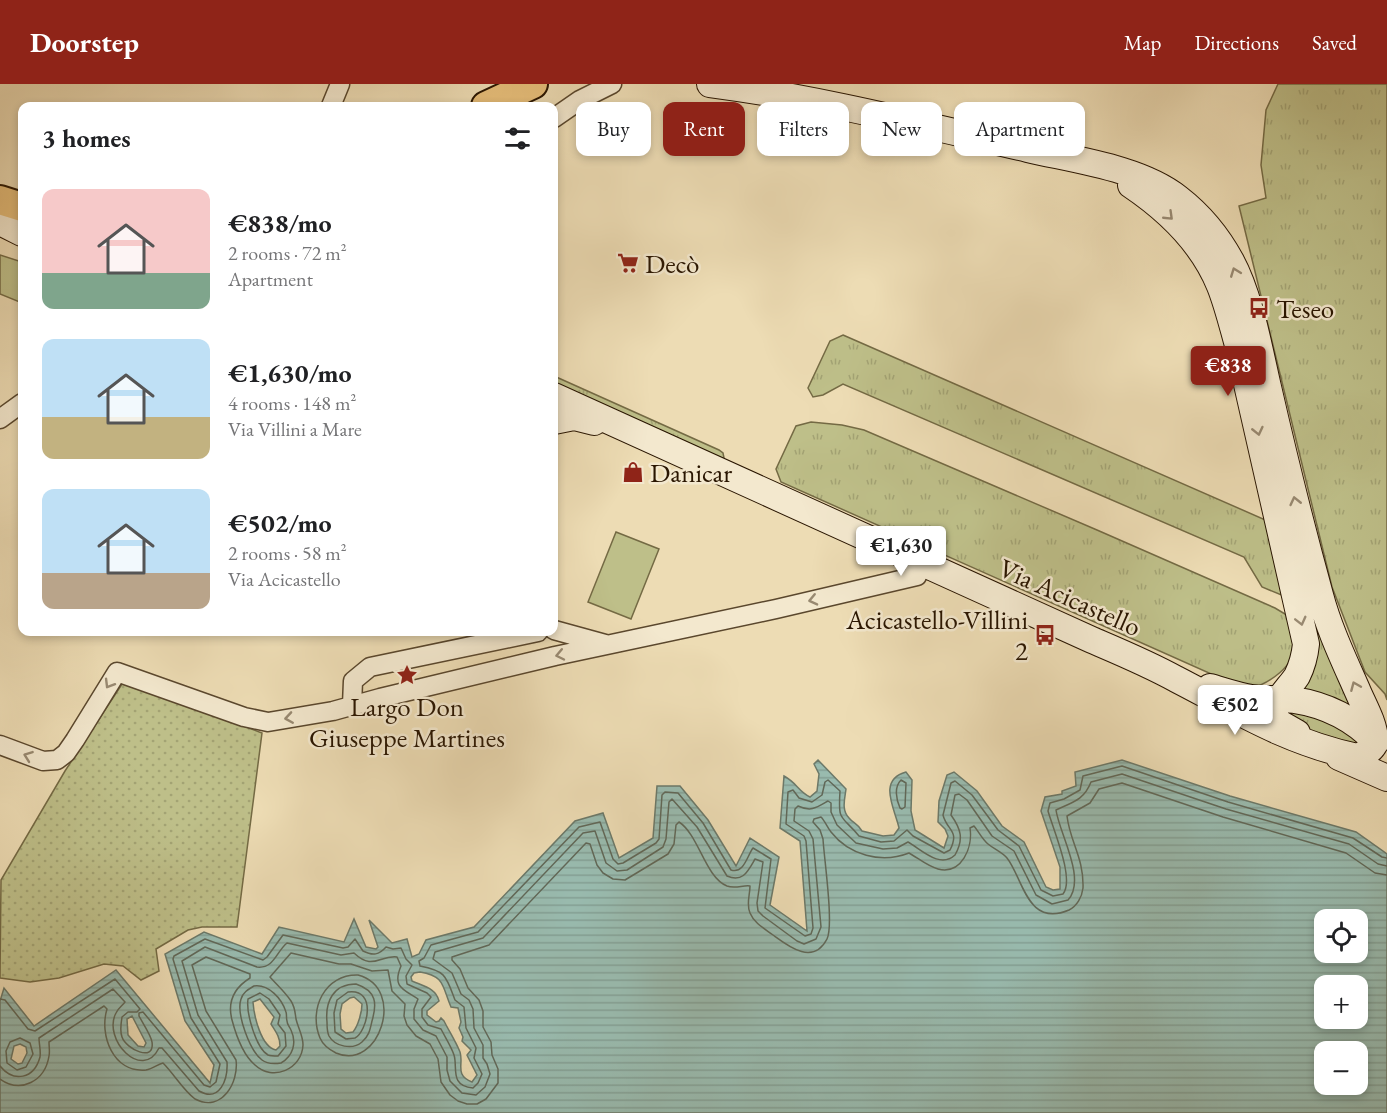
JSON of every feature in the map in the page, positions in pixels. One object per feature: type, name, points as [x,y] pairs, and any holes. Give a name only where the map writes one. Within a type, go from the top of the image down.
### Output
[{"type":"main road","points":[[495,102],[533,84]]},
{"type":"main road","points":[[710,84],[752,90],[958,132],[1140,177],[1161,186],[1196,213],[1232,262],[1243,293],[1258,344],[1303,536],[1326,620],[1381,748]]},
{"type":"main road","points":[[1106,168],[1146,195],[1170,216],[1206,259],[1219,284],[1239,349],[1306,644],[1305,654],[1267,693],[1267,699],[1276,721],[1316,746],[1387,778]]},
{"type":"main road","points":[[0,200],[18,206]]},
{"type":"main road","points":[[0,222],[18,231]]},
{"type":"main road","name":"Via Acicastello","points":[[558,398],[1175,678]]},
{"type":"main road","name":"Via Acicastello","points":[[558,420],[574,417],[645,438]]},
{"type":"main road","points":[[1175,678],[1267,699],[1293,699],[1337,711],[1381,748]]},
{"type":"main road","points":[[1175,678],[1286,736],[1357,757],[1370,750],[1381,748]]},
{"type":"street","points":[[333,102],[340,84]]},
{"type":"street","points":[[558,115],[580,100],[612,84]]},
{"type":"street","points":[[0,186],[18,194]]},
{"type":"street","points":[[0,419],[18,406]]},
{"type":"street","points":[[0,746],[43,761],[57,760],[71,746],[117,672],[244,717],[268,722],[333,711],[543,659],[917,576],[923,563]]},
{"type":"street","points":[[558,631],[609,645]]},
{"type":"street","points":[[352,705],[353,681],[370,667],[519,636]]},
{"type":"green space","points":[[1278,84],[1387,84],[1387,700],[1385,694],[1365,672],[1332,587],[1239,206],[1266,198],[1261,165],[1266,110]]},
{"type":"green space","points":[[0,255],[18,261],[18,301],[0,294]]},
{"type":"green space","points":[[843,335],[1270,522],[1284,596],[1262,587],[1244,557],[843,384],[823,395],[813,397],[808,388],[830,341]]},
{"type":"green space","points":[[558,378],[719,450],[723,453],[722,462],[558,391]]},
{"type":"green space","points":[[811,422],[864,430],[1275,608],[1290,617],[1295,640],[1292,658],[1287,666],[1272,678],[1247,690],[781,482],[776,469],[796,426]]},
{"type":"green space","points":[[616,532],[659,549],[631,619],[588,602]]},
{"type":"green space","points":[[1317,626],[1358,719],[1293,690],[1314,627]]},
{"type":"green space","points":[[124,681],[262,733],[237,927],[202,927],[188,930],[156,949],[159,971],[141,980],[123,966],[104,964],[59,978],[30,982],[0,978],[1,880],[65,771]]},
{"type":"green space","points":[[1286,706],[1361,733],[1359,748],[1285,722]]},
{"type":"water","points":[[818,760],[846,789],[844,808],[851,820],[862,831],[883,836],[894,835],[899,828],[890,788],[897,776],[906,772],[912,780],[911,811],[915,830],[944,848],[948,836],[938,822],[939,801],[947,775],[954,772],[977,791],[1002,826],[1024,842],[1046,887],[1053,890],[1060,889],[1060,867],[1041,811],[1045,797],[1062,794],[1062,791],[1076,786],[1075,772],[1122,760],[1230,796],[1356,832],[1387,854],[1387,1113],[0,1113],[0,1001],[4,988],[34,1026],[116,970],[210,1083],[214,1065],[185,1021],[165,954],[204,932],[262,954],[279,927],[344,942],[354,919],[366,947],[376,949],[378,947],[369,920],[392,943],[407,939],[412,957],[419,954],[426,940],[474,927],[575,821],[603,813],[619,858],[653,838],[657,786],[680,786],[708,820],[736,866],[750,838],[779,857],[770,905],[807,931],[800,841],[780,828],[784,776],[810,797],[817,791],[819,774],[814,764]],"holes":[[[420,972],[438,979],[442,983],[451,1007],[458,1008],[462,1041],[471,1050],[467,1055],[477,1075],[472,1082],[461,1073],[460,1052],[444,1021],[441,1018],[436,1022],[427,1015],[427,1011],[439,1001],[435,993],[412,981],[411,977],[414,973]],[[354,997],[362,1004],[357,1026],[353,1032],[346,1033],[341,1029],[340,1014],[342,1004]],[[260,999],[274,1017],[271,1024],[280,1043],[276,1050],[271,1048],[262,1037],[253,1002]],[[132,1016],[146,1043],[144,1047],[138,1046],[128,1035],[127,1019]],[[20,1044],[26,1047],[27,1053],[22,1063],[18,1064],[11,1059],[14,1046]]]},
{"type":"place","name":"Decò","points":[[628,263]]},
{"type":"place","name":"Teseo","points":[[1259,308]]},
{"type":"place","name":"Danicar","points":[[633,472]]},
{"type":"place","name":"Acicastello-Villini 2","points":[[1045,635]]},
{"type":"place","name":"Largo Don Giuseppe Martines","points":[[407,675]]}]
